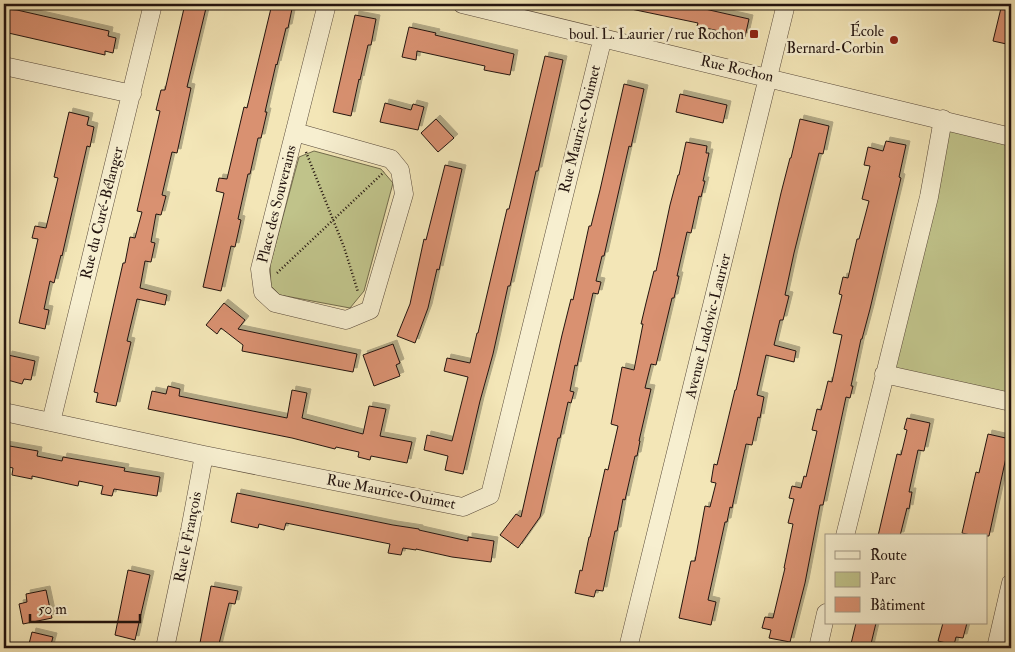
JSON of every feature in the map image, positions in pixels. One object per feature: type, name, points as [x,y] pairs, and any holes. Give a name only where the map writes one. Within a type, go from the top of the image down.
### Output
[{"type":"street","name":"Rue du Curé-Bélanger","points":[[51,422],[153,4]]},
{"type":"street","points":[[295,132],[327,4]]},
{"type":"street","name":"Rue Rochon","points":[[462,4],[1011,136]]},
{"type":"street","name":"Avenue Ludovic-Laurier","points":[[628,648],[786,4]]},
{"type":"street","name":"Rue Maurice-Ouimet","points":[[4,412],[463,507],[490,495],[603,37]]},
{"type":"street","points":[[4,66],[132,94]]},
{"type":"street","points":[[845,534],[928,197],[943,119]]},
{"type":"street","name":"Place des Souverains","points":[[262,287],[260,268],[295,132],[391,159],[394,163]]},
{"type":"street","points":[[262,287],[263,292],[275,303],[346,320],[370,310],[404,194],[400,170],[394,163]]},
{"type":"street","points":[[884,374],[1011,402]]},
{"type":"street","name":"Rue le François","points":[[166,648],[204,454]]},
{"type":"street","points":[[996,648],[1009,600],[1011,583]]},
{"type":"street","points":[[818,648],[825,617]]},
{"type":"path","points":[[295,132],[302,142],[334,220],[364,312]]},
{"type":"path","points":[[262,287],[394,163]]},
{"type":"green space","points":[[946,120],[1011,136],[1011,402],[888,374]]},
{"type":"green space","points":[[314,151],[381,169],[393,183],[364,291],[350,308],[280,295],[271,286],[270,265],[299,157]]},
{"type":"building","points":[[185,4],[207,4],[187,87],[191,88],[177,153],[172,152],[162,195],[166,196],[161,215],[156,214],[151,242],[155,243],[151,262],[145,261],[140,288],[167,295],[165,305],[137,299],[127,341],[131,342],[116,406],[96,402],[98,393],[94,392],[123,263],[125,263],[130,237],[135,238],[142,212],[137,211],[160,111],[156,110],[161,90],[165,90]]},
{"type":"building","points":[[272,4],[293,4],[288,28],[286,28],[276,64],[261,138],[258,138],[250,174],[248,174],[238,219],[241,220],[235,247],[231,246],[221,291],[203,287],[224,193],[216,191],[219,178],[227,179],[244,107],[247,108]]},
{"type":"building","points":[[631,4],[683,4],[749,19],[745,37],[697,26],[698,23],[631,9]]},
{"type":"building","points":[[1002,4],[1011,4],[1011,45],[993,41]]},
{"type":"building","points":[[4,9],[17,10],[109,31],[108,36],[116,38],[113,53],[105,51],[105,55],[4,32]]},
{"type":"building","points":[[355,15],[376,19],[371,45],[368,45],[351,116],[333,112]]},
{"type":"building","points":[[409,27],[514,54],[510,75],[484,70],[485,66],[417,51],[416,60],[402,57]]},
{"type":"building","points":[[545,56],[563,60],[538,171],[536,171],[510,286],[508,286],[463,474],[445,470],[448,456],[424,450],[427,435],[452,441],[468,377],[444,371],[447,358],[470,363]]},
{"type":"building","points":[[624,84],[644,89],[604,256],[602,256],[596,281],[601,282],[598,294],[593,293],[570,391],[574,392],[571,403],[568,402],[560,438],[558,438],[540,517],[518,548],[500,535],[516,514],[521,517],[562,335],[571,299],[573,300]]},
{"type":"building","points":[[680,94],[727,105],[723,123],[676,112]]},
{"type":"building","points":[[385,103],[411,110],[413,104],[424,107],[418,130],[380,122]]},
{"type":"building","points":[[69,112],[89,117],[87,125],[94,127],[90,147],[87,146],[62,256],[54,283],[50,281],[44,309],[49,310],[45,329],[19,323],[38,239],[32,238],[35,226],[46,228],[58,178],[54,177]]},
{"type":"building","points":[[436,119],[454,138],[438,152],[421,133]]},
{"type":"building","points":[[800,119],[829,126],[823,154],[819,153],[785,295],[789,296],[783,320],[780,320],[774,345],[796,351],[794,362],[766,355],[757,395],[764,397],[760,418],[758,417],[752,445],[746,444],[732,508],[730,507],[727,522],[725,522],[708,600],[716,602],[711,625],[679,618],[691,561],[695,561],[705,506],[710,507],[716,483],[711,482],[714,464],[717,465],[736,390]]},
{"type":"building","points":[[886,141],[906,145],[899,177],[901,178],[870,309],[861,339],[851,386],[853,386],[850,398],[846,397],[823,505],[820,505],[805,583],[790,642],[769,638],[771,630],[762,628],[765,617],[773,618],[785,568],[793,524],[788,523],[794,499],[789,498],[792,486],[801,488],[804,476],[806,477],[817,431],[812,430],[817,409],[821,410],[828,381],[832,382],[842,335],[833,333],[842,295],[839,294],[843,277],[848,278],[857,239],[859,239],[869,201],[862,199],[870,166],[864,165],[868,147],[883,151]]},
{"type":"building","points":[[686,142],[707,146],[706,153],[709,153],[703,181],[705,181],[701,197],[699,196],[691,233],[687,232],[674,298],[672,298],[656,365],[651,364],[645,388],[651,389],[637,456],[635,456],[625,500],[623,499],[617,531],[615,531],[603,591],[596,590],[594,597],[575,593],[580,570],[582,571],[605,469],[608,470],[618,426],[611,424],[622,367],[634,370],[643,324],[641,324],[654,271],[656,271]]},
{"type":"building","points":[[445,165],[462,169],[439,270],[437,269],[428,308],[415,343],[397,336],[410,304],[424,239],[426,240]]},
{"type":"building","points":[[224,303],[245,320],[238,329],[357,354],[353,372],[242,351],[243,345],[221,328],[217,334],[206,325]]},
{"type":"building","points":[[393,344],[400,363],[396,365],[400,376],[374,386],[363,355]]},
{"type":"building","points":[[8,355],[35,361],[31,380],[24,379],[22,384],[4,379]]},
{"type":"building","points":[[168,386],[180,389],[179,396],[287,418],[292,390],[307,393],[302,418],[363,434],[369,406],[386,409],[380,436],[412,442],[407,463],[371,456],[370,460],[358,457],[359,452],[336,447],[335,449],[292,438],[148,409],[152,391],[166,394]]},
{"type":"building","points":[[907,418],[930,423],[924,451],[918,450],[909,492],[912,492],[909,509],[907,508],[900,534],[878,534],[897,454],[901,455],[907,430],[904,429]]},
{"type":"building","points":[[988,434],[1010,439],[989,536],[988,534],[962,533],[976,472],[979,473]]},
{"type":"building","points":[[4,445],[38,451],[37,456],[62,461],[63,457],[125,468],[124,471],[160,477],[157,496],[114,489],[112,496],[101,494],[103,486],[79,481],[78,486],[32,476],[32,479],[12,475],[13,468],[4,466]]},
{"type":"building","points":[[237,493],[419,529],[468,541],[468,537],[494,541],[491,562],[452,557],[416,549],[403,548],[401,555],[388,553],[390,544],[286,523],[284,530],[259,524],[258,528],[231,522]]},
{"type":"building","points":[[128,570],[150,575],[135,640],[115,635]]},
{"type":"building","points":[[211,586],[238,591],[235,604],[229,603],[218,648],[199,648]]},
{"type":"building","points":[[46,590],[52,618],[23,624],[19,604],[27,602],[26,594]]},
{"type":"building","points":[[856,624],[876,624],[870,648],[850,648]]},
{"type":"building","points":[[943,624],[967,624],[963,638],[956,637],[954,645],[938,641]]},
{"type":"building","points":[[32,632],[53,637],[50,648],[28,648]]},
{"type":"place","name":"boul. L. Laurier / rue Rochon","points":[[754,34]]},
{"type":"place","name":"École Bernard-Corbin","points":[[894,40]]}]
